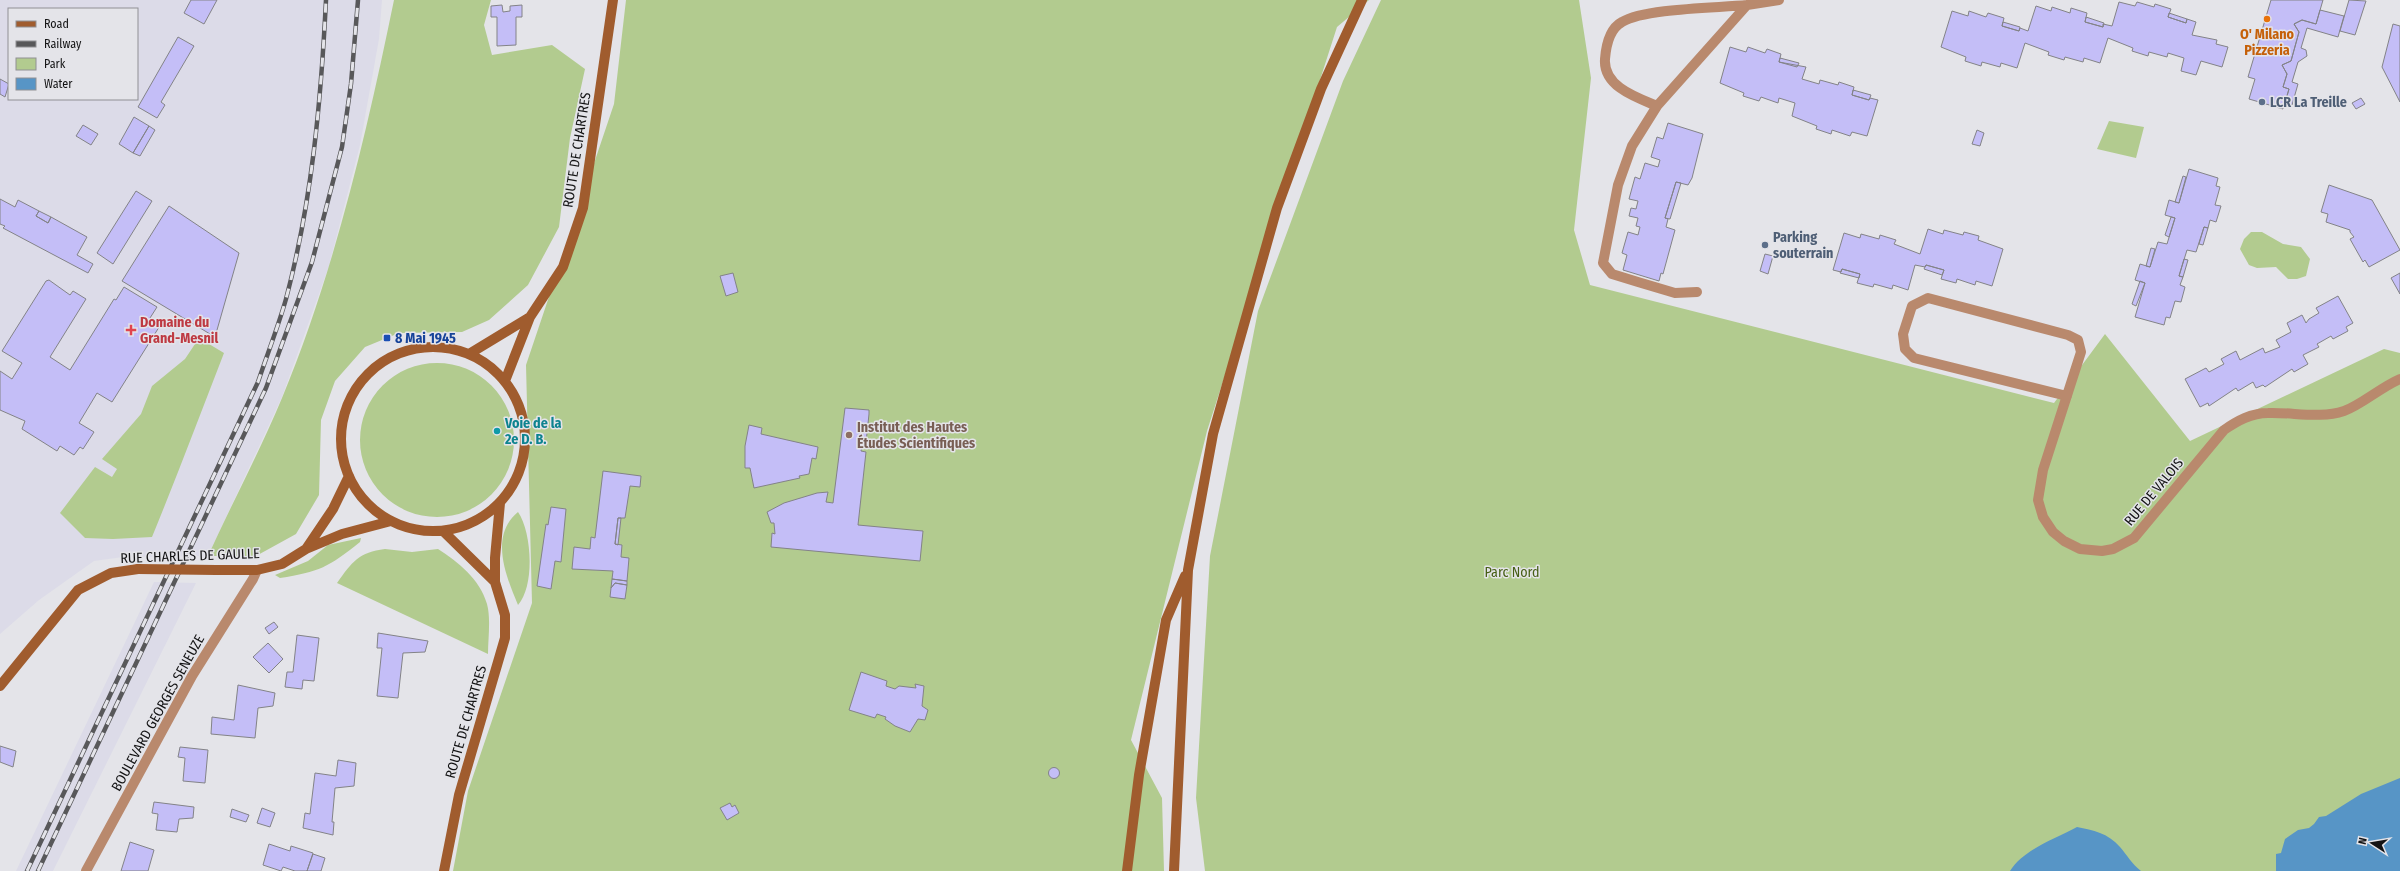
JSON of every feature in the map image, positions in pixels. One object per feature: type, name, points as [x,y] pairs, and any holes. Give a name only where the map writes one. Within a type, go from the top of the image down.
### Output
[{"type":"main road","name":"ROUTE DE CHARTRES","points":[[505,381],[530,317],[563,267],[584,208],[613,0]]},
{"type":"main road","points":[[1174,871],[1188,570],[1213,434],[1262,255],[1277,208],[1321,89],[1362,0]]},
{"type":"main road","name":"ROUTE DE CHARTRES","points":[[469,354],[530,317]]},
{"type":"main road","points":[[422,348],[446,348],[469,354],[489,365],[505,381],[519,405],[526,433],[523,461],[512,487],[500,503],[483,517],[464,526],[443,531],[416,530],[391,521],[366,502],[349,476],[342,453],[342,428],[348,405],[360,384],[377,366],[398,354],[422,348]]},
{"type":"main road","name":"RUE CHARLES DE GAULLE","points":[[306,549],[333,509],[349,476]]},
{"type":"main road","name":"ROUTE DE CHARTRES","points":[[444,871],[459,795],[505,638],[505,614],[495,582],[495,558],[500,503]]},
{"type":"main road","name":"RUE CHARLES DE GAULLE","points":[[0,686],[78,590],[111,573],[138,569],[257,570],[282,564],[306,549],[342,534],[391,521]]},
{"type":"main road","name":"ROUTE DE CHARTRES","points":[[443,531],[495,582]]},
{"type":"main road","points":[[1127,871],[1139,775],[1166,620],[1188,570]]},
{"type":"street","points":[[1657,106],[1631,95],[1610,80],[1604,68],[1606,41],[1620,22],[1638,15],[1747,5],[1780,0]]},
{"type":"street","points":[[1697,292],[1675,293],[1612,274],[1603,263],[1604,250],[1618,185],[1629,153],[1657,106],[1747,5]]},
{"type":"street","name":"RUE DE VALOIS","points":[[2067,396],[1914,358],[1904,349],[1903,334],[1912,306],[1928,298],[2068,335],[2078,340],[2081,352],[2042,475],[2038,500],[2043,517],[2053,532],[2064,541],[2080,549],[2102,551],[2113,549],[2134,538],[2224,430],[2243,418],[2268,412],[2317,415],[2345,411],[2382,387],[2400,379]]},
{"type":"street","name":"BOULEVARD GEORGES SENEUZE","points":[[86,871],[192,676],[254,579],[257,570]]},
{"type":"shaded area","name":"Domaine du Grand-Mesnil","points":[[0,0],[382,0],[379,39],[360,145],[329,266],[282,397],[208,556],[123,557],[94,561],[39,600],[0,634]]},
{"type":"shaded area","points":[[154,582],[196,583],[53,871],[16,871]]},
{"type":"green space","points":[[394,0],[491,0],[484,25],[492,55],[552,45],[585,69],[570,138],[559,227],[528,285],[489,320],[462,332],[399,333],[365,347],[335,381],[321,420],[319,495],[296,534],[256,556],[208,556],[282,398],[318,302],[360,151]]},
{"type":"green space","name":"Institut des Hautes Études Scientifiques","points":[[626,0],[1369,0],[1337,27],[1207,431],[1131,740],[1162,798],[1164,871],[453,871],[468,791],[532,603],[526,365],[614,104]]},
{"type":"green space","name":"Parc Nord","points":[[1381,0],[1579,0],[1591,78],[1574,230],[1590,285],[2054,403],[2105,334],[2190,441],[2384,349],[2400,353],[2400,871],[1205,871],[1196,798],[1210,556],[1258,311],[1343,81]]},
{"type":"green space","points":[[2109,121],[2144,127],[2136,158],[2097,149]]},
{"type":"green space","points":[[2251,232],[2262,232],[2283,244],[2301,247],[2310,259],[2306,276],[2297,279],[2288,279],[2276,267],[2257,268],[2249,265],[2240,249],[2244,239]]},
{"type":"green space","points":[[199,338],[224,353],[152,537],[113,539],[85,538],[60,513],[95,467],[112,477],[117,469],[102,459],[141,414],[152,386],[185,359]]},
{"type":"green space","points":[[437,363],[452,365],[473,372],[480,376],[496,391],[501,397],[508,411],[514,440],[512,455],[505,476],[501,483],[486,499],[480,504],[466,511],[437,517],[422,515],[401,508],[394,504],[378,489],[373,483],[366,469],[360,440],[362,425],[369,404],[373,397],[388,381],[394,376],[408,369]]},
{"type":"green space","points":[[518,512],[523,521],[526,532],[530,559],[527,585],[518,605],[505,569],[502,544],[504,533],[509,522]]},
{"type":"green space","points":[[361,538],[360,542],[340,557],[314,571],[280,578],[275,575],[308,561],[328,545]]},
{"type":"green space","points":[[385,549],[412,552],[438,549],[474,579],[484,595],[487,604],[489,622],[488,654],[337,583],[347,569],[357,559],[376,550]]},
{"type":"water","points":[[2400,778],[2400,871],[2276,871],[2276,854],[2281,853],[2285,839],[2298,830],[2309,828],[2319,817],[2326,816],[2361,794]]},
{"type":"water","points":[[2077,827],[2094,831],[2110,838],[2141,871],[2010,871],[2016,863],[2032,851],[2050,840]]},
{"type":"building","points":[[191,0],[217,0],[204,24],[184,13]]},
{"type":"building","points":[[2271,0],[2323,0],[2316,24],[2302,20],[2294,24],[2299,32],[2291,61],[2282,65],[2287,74],[2283,87],[2289,89],[2283,109],[2249,99],[2255,79],[2248,77]]},
{"type":"building","points":[[2349,0],[2366,1],[2355,35],[2340,31]]},
{"type":"building","points":[[2119,2],[2135,6],[2137,2],[2154,7],[2155,4],[2171,9],[2168,17],[2186,23],[2187,19],[2196,22],[2192,35],[2217,40],[2216,44],[2228,47],[2222,67],[2201,61],[2196,75],[2181,71],[2184,58],[2168,53],[2167,57],[2149,52],[2148,56],[2132,51],[2133,48],[2108,38],[2100,63],[2084,58],[2083,62],[2065,57],[2064,60],[2048,55],[2049,52],[2025,43],[2017,68],[2001,63],[2000,67],[1982,62],[1981,66],[1965,61],[1966,57],[1941,47],[1952,11],[1968,16],[1969,11],[1986,17],[1988,13],[2004,18],[2002,26],[2019,31],[2020,28],[2028,31],[2036,6],[2051,11],[2052,7],[2070,13],[2071,8],[2087,13],[2085,22],[2103,27],[2103,24],[2112,26]]},
{"type":"building","points":[[502,5],[503,12],[510,11],[510,6],[522,5],[522,17],[516,17],[516,45],[497,46],[497,17],[491,17],[491,6]]},
{"type":"building","points":[[2320,10],[2344,16],[2338,37],[2307,28],[2301,48],[2306,50],[2307,56],[2298,62],[2292,82],[2298,84],[2292,105],[2285,103],[2289,89],[2283,87],[2287,74],[2282,65],[2291,61],[2299,32],[2294,24],[2302,20],[2316,24]]},
{"type":"building","points":[[2169,13],[2187,19],[2186,23],[2168,17]]},
{"type":"building","points":[[2086,17],[2104,23],[2103,27],[2085,22]]},
{"type":"building","points":[[2003,22],[2020,27],[2019,31],[2002,26]]},
{"type":"building","points":[[2393,24],[2400,26],[2400,102],[2382,67]]},
{"type":"building","points":[[178,37],[194,46],[161,102],[165,105],[157,118],[138,107]]},
{"type":"building","points":[[1730,47],[1746,52],[1748,47],[1765,53],[1767,49],[1781,54],[1779,62],[1806,67],[1802,79],[1819,84],[1820,80],[1838,85],[1839,82],[1854,87],[1852,95],[1869,100],[1870,98],[1878,100],[1867,136],[1852,132],[1850,136],[1832,130],[1831,134],[1816,129],[1817,126],[1792,116],[1795,103],[1779,98],[1778,103],[1761,97],[1759,101],[1743,96],[1744,93],[1720,83]]},
{"type":"building","points":[[1780,58],[1799,63],[1797,67],[1779,62]]},
{"type":"building","points":[[0,79],[8,83],[8,87],[5,97],[0,94]]},
{"type":"building","points":[[1853,90],[1871,95],[1869,100],[1852,95]]},
{"type":"building","points":[[2361,98],[2365,104],[2356,109],[2352,103]]},
{"type":"building","points":[[134,117],[149,126],[133,153],[119,144]]},
{"type":"building","points":[[1668,123],[1703,134],[1692,178],[1688,185],[1676,182],[1665,218],[1668,219],[1666,227],[1675,230],[1663,274],[1661,273],[1659,281],[1623,270],[1627,255],[1622,253],[1628,232],[1638,235],[1640,227],[1636,226],[1638,218],[1629,216],[1631,208],[1636,209],[1638,201],[1629,199],[1635,177],[1640,179],[1645,163],[1658,167],[1660,160],[1651,157],[1657,137],[1663,139]]},
{"type":"building","points":[[83,125],[98,134],[91,145],[76,136]]},
{"type":"building","points":[[149,126],[155,130],[140,156],[133,153]]},
{"type":"building","points":[[1977,130],[1984,133],[1980,146],[1972,144]]},
{"type":"building","points":[[2189,169],[2218,178],[2216,186],[2220,187],[2215,205],[2221,206],[2216,222],[2210,220],[2208,228],[2204,227],[2196,252],[2187,250],[2179,276],[2183,277],[2180,285],[2185,287],[2181,302],[2175,301],[2170,318],[2166,317],[2164,325],[2135,317],[2145,283],[2135,280],[2140,264],[2150,267],[2158,242],[2167,244],[2175,218],[2165,215],[2169,200],[2179,203]]},
{"type":"building","points":[[2183,176],[2186,177],[2179,203],[2175,202]]},
{"type":"building","points":[[1676,182],[1681,183],[1670,219],[1665,218]]},
{"type":"building","points":[[2329,185],[2372,200],[2400,250],[2369,267],[2365,260],[2363,262],[2350,239],[2354,237],[2350,230],[2326,222],[2328,214],[2321,212]]},
{"type":"building","points":[[136,191],[152,201],[113,264],[97,253]]},
{"type":"building","points":[[0,199],[15,207],[18,200],[39,211],[36,216],[48,223],[51,217],[87,237],[77,255],[93,264],[88,273],[3,228],[5,226],[0,224]]},
{"type":"building","points":[[169,206],[239,253],[215,337],[122,281]]},
{"type":"building","points":[[39,211],[51,217],[48,223],[36,216]]},
{"type":"building","points":[[2171,217],[2175,218],[2169,237],[2165,235]]},
{"type":"building","points":[[2204,227],[2208,228],[2203,245],[2199,244]]},
{"type":"building","points":[[1928,229],[1943,234],[1944,230],[1963,235],[1964,232],[1979,236],[1978,240],[2003,249],[1992,286],[1976,281],[1975,285],[1957,279],[1956,283],[1941,279],[1944,270],[1926,265],[1925,267],[1915,265],[1908,290],[1893,285],[1892,289],[1874,284],[1873,287],[1857,283],[1860,274],[1842,269],[1841,272],[1833,270],[1844,233],[1860,238],[1861,234],[1879,239],[1880,235],[1896,240],[1894,244],[1920,254]]},
{"type":"building","points":[[2151,248],[2155,249],[2150,267],[2146,266]]},
{"type":"building","points":[[1765,254],[1773,256],[1768,274],[1760,271]]},
{"type":"building","points":[[2184,259],[2188,260],[2183,277],[2179,276]]},
{"type":"building","points":[[1926,265],[1944,270],[1942,275],[1924,269]]},
{"type":"building","points":[[1842,269],[1860,274],[1859,278],[1840,273]]},
{"type":"building","points":[[733,273],[738,292],[726,296],[720,276]]},
{"type":"building","points":[[2400,273],[2400,294],[2391,278]]},
{"type":"building","points":[[49,280],[70,295],[73,291],[86,299],[50,357],[70,370],[114,299],[116,300],[124,287],[157,307],[150,318],[161,324],[112,402],[97,393],[79,423],[94,432],[83,449],[80,447],[74,455],[60,446],[57,451],[22,429],[25,421],[0,410],[0,371],[12,379],[22,363],[2,351],[46,281]]},
{"type":"building","points":[[2140,281],[2145,283],[2136,306],[2132,304]]},
{"type":"building","points":[[2338,296],[2353,323],[2346,327],[2348,331],[2333,339],[2331,336],[2317,344],[2319,347],[2303,355],[2308,364],[2294,372],[2292,369],[2265,387],[2263,385],[2256,388],[2253,382],[2238,391],[2236,388],[2209,406],[2208,403],[2200,407],[2185,379],[2206,368],[2209,372],[2224,364],[2221,359],[2236,351],[2240,360],[2263,348],[2265,353],[2280,347],[2276,340],[2291,332],[2287,323],[2302,315],[2306,323],[2309,319],[2319,313],[2316,308]]},
{"type":"building","points":[[845,408],[869,410],[866,443],[865,447],[862,446],[861,451],[866,452],[858,525],[923,531],[920,561],[771,547],[772,533],[775,534],[774,523],[771,523],[767,512],[784,503],[817,493],[828,492],[826,502],[833,503]]},
{"type":"building","points":[[749,425],[762,428],[761,434],[818,447],[816,459],[812,458],[809,474],[799,476],[800,478],[754,488],[750,468],[745,468],[745,446]]},
{"type":"building","points":[[603,471],[641,476],[640,487],[630,486],[625,518],[618,518],[615,544],[622,545],[621,557],[629,558],[627,581],[612,579],[613,571],[572,569],[574,547],[590,549],[591,537],[595,538]]},
{"type":"building","points":[[551,507],[566,509],[561,562],[555,561],[551,589],[537,586],[546,524],[548,525]]},
{"type":"building","points":[[618,518],[621,518],[618,545],[615,544]]},
{"type":"building","points":[[612,579],[627,581],[627,585],[615,583],[611,588]]},
{"type":"building","points":[[615,583],[627,585],[625,599],[610,597],[611,588]]},
{"type":"building","points":[[274,622],[278,627],[269,634],[265,628]]},
{"type":"building","points":[[378,633],[428,641],[425,652],[403,653],[398,698],[377,696],[382,648],[377,648]]},
{"type":"building","points":[[297,635],[319,638],[314,681],[303,680],[302,689],[285,687],[287,672],[293,672]]},
{"type":"building","points":[[268,643],[283,659],[269,673],[253,657]]},
{"type":"building","points":[[861,672],[887,681],[886,686],[895,689],[899,686],[916,688],[915,684],[924,686],[922,706],[928,710],[925,720],[918,719],[910,732],[895,726],[885,719],[886,717],[877,714],[875,718],[849,710]]},
{"type":"building","points":[[238,685],[275,693],[273,706],[258,708],[255,738],[211,734],[212,717],[234,720]]},
{"type":"building","points":[[0,746],[16,751],[13,767],[0,762]]},
{"type":"building","points":[[180,747],[208,750],[205,783],[183,781],[185,758],[178,757]]},
{"type":"building","points":[[338,760],[356,763],[354,786],[335,788],[332,822],[334,822],[333,835],[303,828],[305,813],[310,814],[315,773],[336,776]]},
{"type":"building","points":[[1054,767],[1058,769],[1060,773],[1058,777],[1054,779],[1050,777],[1048,773],[1050,769]]},
{"type":"building","points":[[154,802],[194,807],[193,818],[179,819],[177,832],[156,830],[158,814],[152,813]]},
{"type":"building","points":[[730,803],[732,807],[735,805],[739,813],[727,820],[720,808]]},
{"type":"building","points":[[262,808],[275,813],[270,827],[257,823]]},
{"type":"building","points":[[232,809],[249,815],[246,822],[230,817]]},
{"type":"building","points":[[130,842],[154,850],[148,871],[121,871]]},
{"type":"building","points":[[269,844],[290,851],[291,846],[313,853],[307,871],[295,871],[283,867],[281,871],[263,865]]},
{"type":"building","points":[[313,854],[325,858],[321,871],[307,871]]},
{"type":"railway","points":[[27,871],[258,382],[276,330],[286,299],[295,262],[309,188],[318,113],[326,0]]},
{"type":"railway","points":[[38,871],[266,388],[312,262],[342,147],[351,84],[358,0]]},
{"type":"place","name":"O' Milano Pizzeria","points":[[2267,19]]},
{"type":"place","name":"LCR La Treille","points":[[2262,102]]},
{"type":"place","name":"Parking souterrain","points":[[1765,245]]},
{"type":"place","name":"Domaine du Grand-Mesnil","points":[[131,330]]},
{"type":"place","name":"8 Mai 1945","points":[[387,338]]},
{"type":"place","name":"Voie de la 2e D. B.","points":[[497,431]]},
{"type":"place","name":"Institut des Hautes Études Scientifiques","points":[[849,435]]}]
